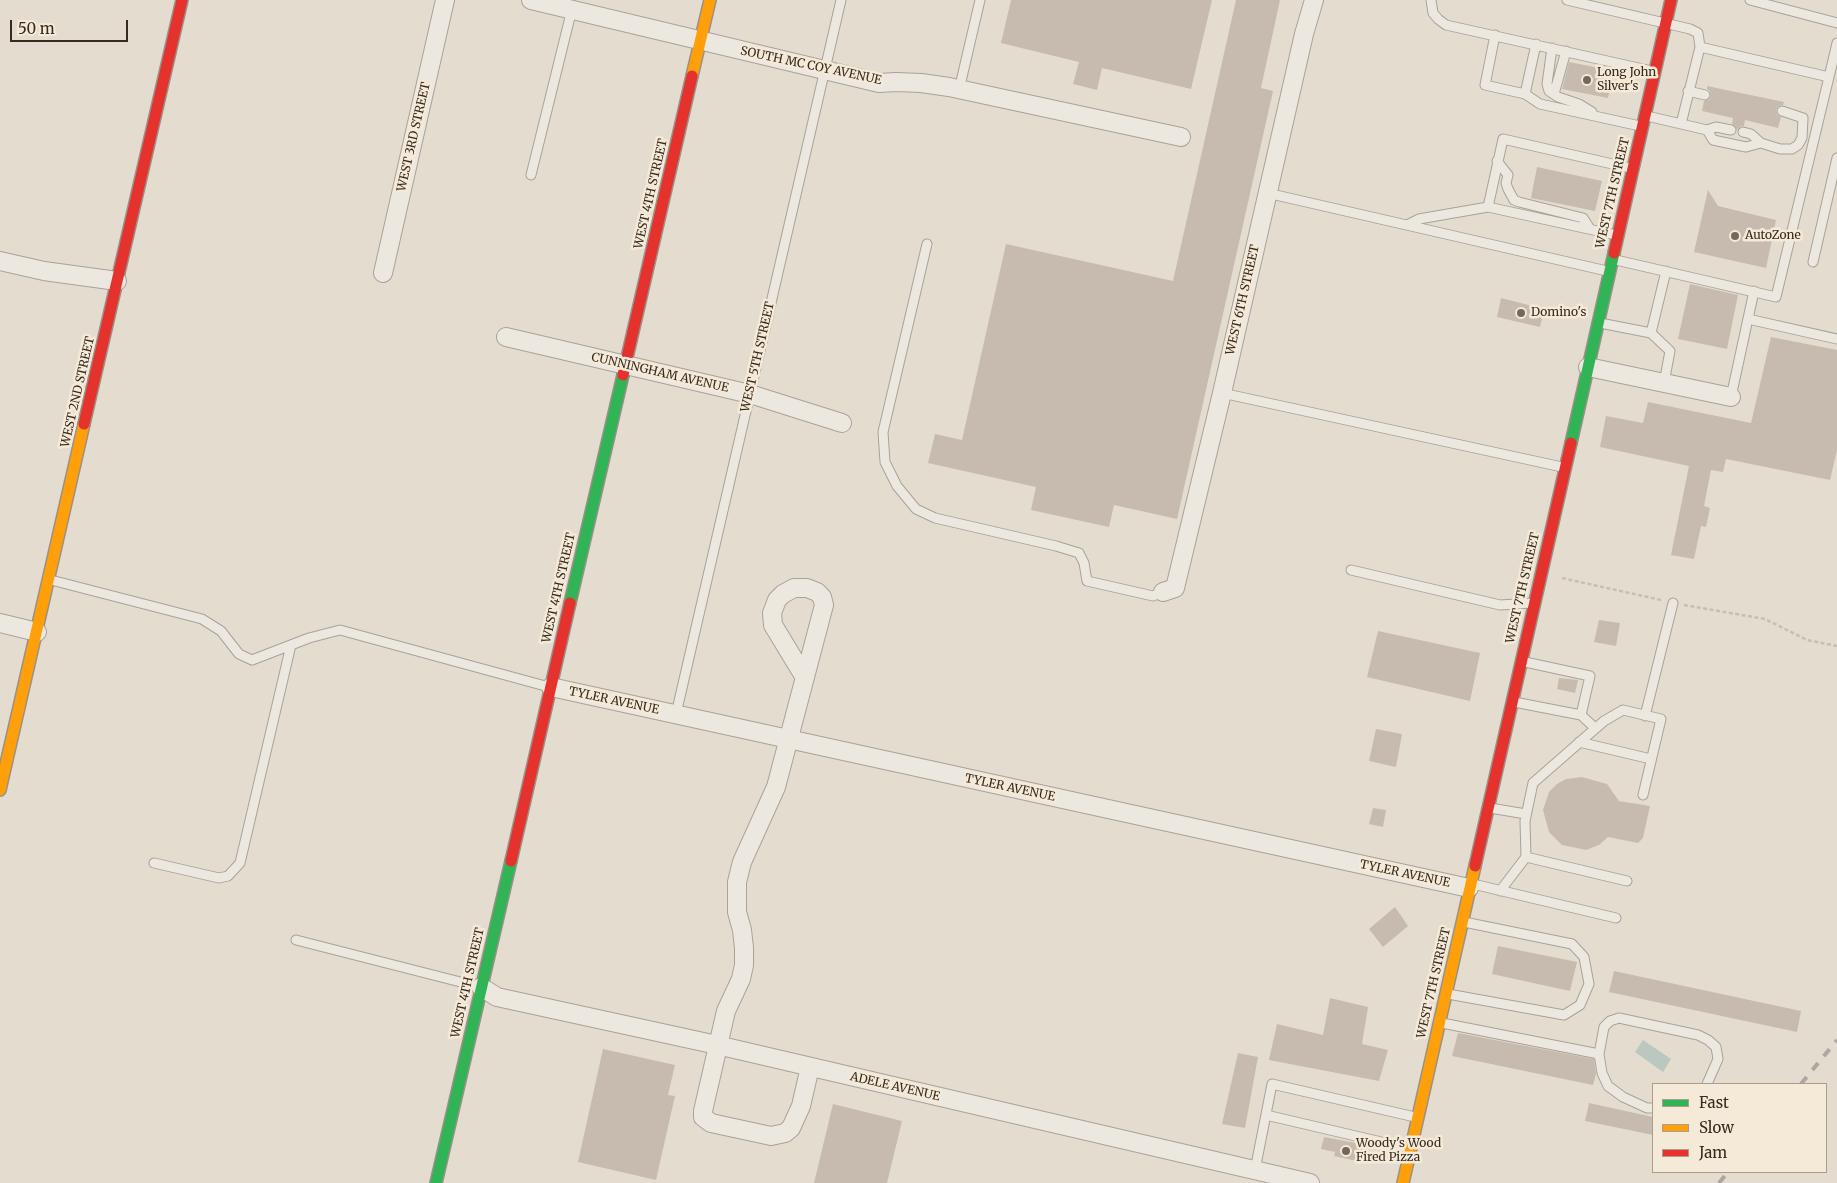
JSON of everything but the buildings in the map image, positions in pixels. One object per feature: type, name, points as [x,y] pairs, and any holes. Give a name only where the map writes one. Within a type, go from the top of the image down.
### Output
[{"type":"street","name":"WEST 2ND STREET","points":[[0,790],[182,0]]},
{"type":"street","name":"WEST 3RD STREET","points":[[382,273],[445,0]]},
{"type":"street","name":"SOUTH MC COY AVENUE","points":[[531,0],[879,83],[920,83],[1181,137]]},
{"type":"street","name":"WEST 4TH STREET","points":[[436,1183],[710,0]]},
{"type":"street","name":"WEST 6TH STREET","points":[[1163,592],[1175,588],[1222,393],[1304,34],[1314,0]]},
{"type":"street","name":"WEST 7TH STREET","points":[[1403,1183],[1671,0]]},
{"type":"street","points":[[0,261],[44,271],[117,281]]},
{"type":"street","name":"CUNNINGHAM AVENUE","points":[[506,337],[750,394],[842,423]]},
{"type":"street","points":[[1588,367],[1731,397]]},
{"type":"street","points":[[0,623],[36,632]]},
{"type":"street","points":[[804,676],[776,787],[742,862],[737,882],[737,912],[742,930],[744,966],[741,979],[726,1011],[717,1045],[703,1117],[711,1123],[771,1136],[785,1133],[791,1128],[801,1106],[810,1067]]},
{"type":"street","name":"TYLER AVENUE","points":[[551,687],[788,740],[1469,886]]},
{"type":"street","name":"ADELE AVENUE","points":[[481,987],[497,996],[717,1045],[1310,1183]]},
{"type":"lane","name":"WEST 5TH STREET","points":[[676,714],[841,0]]},
{"type":"lane","points":[[959,90],[980,0]]},
{"type":"lane","points":[[1431,0],[1433,13],[1446,25],[1655,71]]},
{"type":"lane","points":[[1569,0],[1690,28],[1698,33],[1700,47],[1681,124]]},
{"type":"lane","points":[[1750,0],[1837,22]]},
{"type":"lane","points":[[531,175],[572,9]]},
{"type":"lane","points":[[1495,35],[1485,85],[1525,94],[1540,104],[1596,115],[1681,124],[1707,130],[1716,127],[1731,130]]},
{"type":"lane","points":[[1612,259],[1776,297],[1837,43]]},
{"type":"lane","points":[[1525,94],[1536,44]]},
{"type":"lane","points":[[1700,47],[1828,77]]},
{"type":"lane","points":[[1552,48],[1547,84],[1549,91],[1558,97],[1579,104],[1596,115]]},
{"type":"lane","points":[[1554,94],[1566,51]]},
{"type":"lane","points":[[1688,91],[1706,94]]},
{"type":"lane","points":[[1743,132],[1751,134],[1761,143],[1792,149],[1798,145],[1802,138],[1803,118],[1782,111]]},
{"type":"lane","points":[[1707,130],[1713,140],[1746,147],[1761,143]]},
{"type":"lane","points":[[1488,207],[1503,139],[1633,168]]},
{"type":"lane","points":[[1813,262],[1837,158]]},
{"type":"lane","points":[[1498,162],[1508,175],[1506,183],[1514,200],[1583,218],[1590,229]]},
{"type":"lane","points":[[1267,193],[1609,272]]},
{"type":"lane","points":[[1407,225],[1419,219],[1488,207],[1618,236]]},
{"type":"lane","points":[[927,244],[883,432],[885,462],[897,486],[916,509],[935,518],[1079,553],[1084,563],[1087,581],[1153,596],[1163,592]]},
{"type":"lane","points":[[1651,333],[1666,271]]},
{"type":"lane","points":[[1731,397],[1754,292]]},
{"type":"lane","points":[[1748,319],[1837,339]]},
{"type":"lane","points":[[1598,323],[1651,333],[1670,351],[1664,383]]},
{"type":"lane","points":[[1222,393],[1564,468]]},
{"type":"lane","points":[[1351,570],[1500,605],[1534,603]]},
{"type":"lane","points":[[49,579],[202,619],[221,631],[239,654],[252,660],[309,638],[340,630],[551,687]]},
{"type":"lane","points":[[1645,716],[1673,603]]},
{"type":"lane","points":[[154,863],[219,878],[228,876],[240,863],[291,645]]},
{"type":"lane","points":[[1521,661],[1590,676],[1581,715]]},
{"type":"lane","points":[[1512,701],[1581,715],[1595,728]]},
{"type":"lane","points":[[1500,891],[1526,857],[1525,821],[1533,783],[1604,720],[1623,710],[1661,719],[1643,795]]},
{"type":"lane","points":[[1579,742],[1652,759]]},
{"type":"lane","points":[[1487,808],[1526,814]]},
{"type":"lane","points":[[1526,857],[1627,881]]},
{"type":"lane","points":[[1469,886],[1500,891],[1616,918]]},
{"type":"lane","points":[[1445,994],[1564,1015],[1580,1005],[1590,984],[1584,957],[1572,944],[1462,922]]},
{"type":"lane","points":[[296,940],[481,987]]},
{"type":"lane","points":[[1652,1108],[1647,1108],[1623,1097],[1608,1086],[1602,1073],[1599,1054],[1604,1027],[1610,1021],[1619,1018],[1698,1035],[1708,1040],[1716,1047],[1718,1059],[1707,1083]]},
{"type":"lane","points":[[1439,1022],[1599,1054]]},
{"type":"lane","points":[[1256,1170],[1272,1084],[1417,1117]]},
{"type":"lane","points":[[1266,1115],[1410,1149]]},
{"type":"path","points":[[1541,573],[1673,603],[1765,619],[1807,640],[1837,646]]},
{"type":"shaded area","points":[[1643,1040],[1671,1059],[1663,1072],[1635,1052]]},
{"type":"railway","points":[[1802,1083],[1837,1040]]},
{"type":"railway","points":[[1719,1183],[1727,1173]]},
{"type":"traffic: fast","points":[[1571,443],[1614,253]]},
{"type":"traffic: fast","points":[[570,603],[623,375]]},
{"type":"traffic: fast","points":[[436,1183],[511,861]]},
{"type":"traffic: slow","points":[[692,76],[710,0]]},
{"type":"traffic: slow","points":[[0,790],[84,424]]},
{"type":"traffic: slow","points":[[1403,1183],[1475,866]]},
{"type":"traffic: jam","points":[[84,424],[182,0]]},
{"type":"traffic: jam","points":[[1614,253],[1671,0]]},
{"type":"traffic: jam","points":[[623,375],[692,76]]},
{"type":"traffic: jam","points":[[1475,866],[1571,443]]},
{"type":"traffic: jam","points":[[511,861],[570,603]]},
{"type":"place","name":"Long John Silver's","points":[[1587,80]]},
{"type":"place","name":"AutoZone","points":[[1735,236]]},
{"type":"place","name":"Domino's","points":[[1521,313]]},
{"type":"place","name":"Woody's Wood Fired Pizza","points":[[1346,1151]]}]
